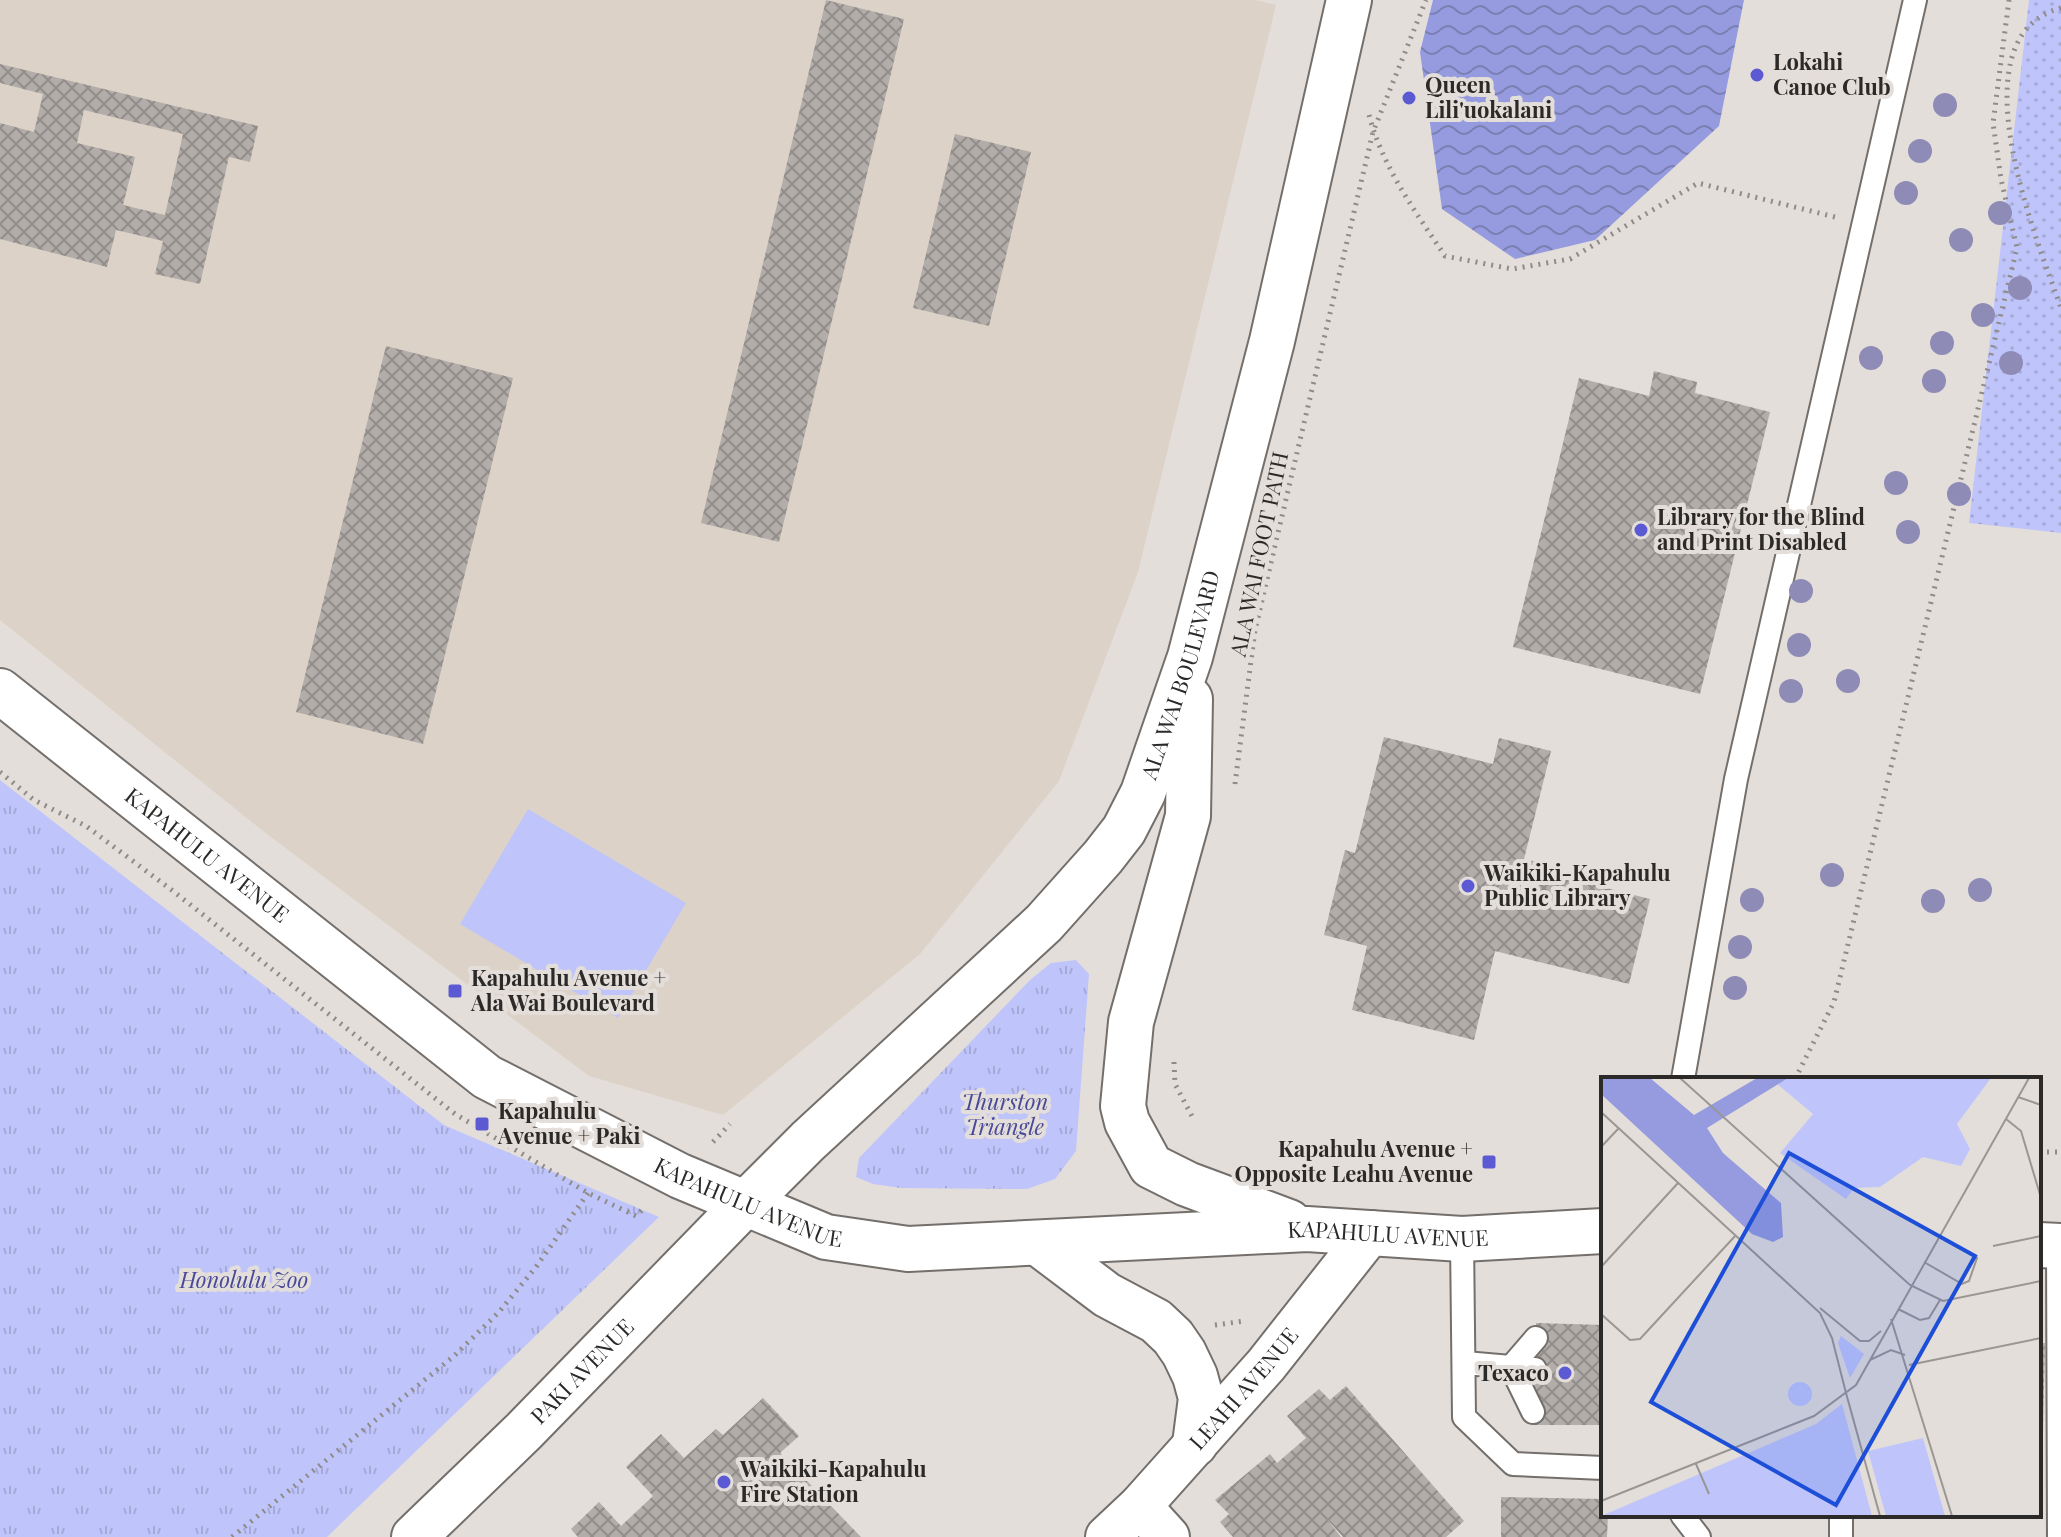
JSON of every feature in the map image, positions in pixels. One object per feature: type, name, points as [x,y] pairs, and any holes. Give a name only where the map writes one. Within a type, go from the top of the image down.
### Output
[{"type":"main road","name":"ALA WAI BOULEVARD","points":[[747,1202],[808,1141],[1044,923],[1124,830],[1143,793],[1190,657],[1272,341],[1349,0]]},
{"type":"main road","points":[[1190,657],[1188,816],[1131,1022],[1123,1106],[1127,1122],[1151,1166],[1187,1184],[1307,1229]]},
{"type":"main road","name":"KAPAHULU AVENUE","points":[[0,691],[487,1077],[680,1176],[826,1237],[908,1249],[1307,1229],[1462,1239],[1601,1231]]},
{"type":"main road","name":"PAKI AVENUE","points":[[414,1537],[524,1431],[747,1202]]},
{"type":"main road","points":[[1038,1243],[1107,1295],[1156,1321],[1173,1337],[1195,1376],[1201,1398],[1195,1444]]},
{"type":"street","name":"LEAHI AVENUE","points":[[1107,1537],[1140,1506],[1266,1365],[1371,1232]]},
{"type":"street","points":[[1140,1506],[1168,1537]]},
{"type":"lane","points":[[1683,1077],[1736,779],[1915,0]]},
{"type":"lane","points":[[1462,1239],[1464,1417],[1513,1464],[1601,1468]]},
{"type":"lane","points":[[2053,1245],[2059,1537]]},
{"type":"lane","points":[[1511,1367],[1536,1338]]},
{"type":"lane","points":[[1465,1363],[1535,1369]]},
{"type":"lane","points":[[1511,1367],[1533,1412]]},
{"type":"lane","points":[[1684,1517],[1699,1537]]},
{"type":"path","name":"ALA WAI FOOT PATH","points":[[1234,796],[1255,630],[1373,132],[1426,0]]},
{"type":"path","points":[[1796,1077],[1834,1002],[2017,248],[2001,179],[1993,123],[2009,0]]},
{"type":"path","points":[[2061,8],[2039,18],[2025,31],[2017,46],[2011,64],[2007,115],[2012,153],[2031,221],[2061,308]]},
{"type":"path","points":[[1365,101],[1373,132],[1397,184],[1445,256],[1512,269],[1570,259],[1698,183],[1863,224]]},
{"type":"path","points":[[0,772],[34,800],[86,826],[148,872],[455,1114],[588,1193],[636,1216]]},
{"type":"path","points":[[1174,1055],[1175,1084],[1194,1120]]},
{"type":"path","points":[[232,1537],[454,1356],[499,1312],[536,1267],[588,1193]]},
{"type":"path","points":[[1201,1327],[1259,1319]]},
{"type":"shaded area","points":[[0,0],[1255,0],[1276,5],[1138,572],[1059,781],[920,954],[723,1115],[589,1076],[263,831],[0,620]]},
{"type":"green space","points":[[2029,0],[2061,0],[2061,533],[1969,523]]},
{"type":"green space","name":"Honolulu Zoo","points":[[0,780],[444,1125],[659,1217],[327,1537],[0,1537]]},
{"type":"green space","points":[[528,809],[686,903],[618,1018],[460,924]]},
{"type":"green space","name":"Thurston Triangle","points":[[1076,960],[1089,974],[1076,1151],[1055,1179],[1027,1189],[901,1188],[873,1184],[856,1177],[859,1158],[1030,980],[1051,963]]},
{"type":"water","points":[[1433,0],[1744,0],[1719,126],[1595,240],[1515,259],[1442,209],[1420,52]]},
{"type":"building","points":[[826,0],[904,19],[779,542],[701,523]]},
{"type":"building","points":[[0,64],[258,126],[250,162],[229,157],[200,284],[155,274],[163,241],[116,230],[107,267],[0,239],[0,123],[34,132],[43,94],[0,83]],"holes":[[[84,110],[183,134],[165,215],[123,205],[135,157],[77,143]]]},
{"type":"building","points":[[955,134],[1031,152],[989,326],[913,308]]},
{"type":"building","points":[[386,346],[513,378],[423,744],[296,712]]},
{"type":"building","name":"Library for the Blind and Print Disabled","points":[[1654,371],[1697,382],[1695,393],[1770,412],[1700,694],[1513,647],[1579,378],[1649,396]]},
{"type":"building","name":"Waikiki-Kapahulu Public Library","points":[[1384,737],[1493,764],[1499,738],[1551,751],[1524,859],[1549,865],[1547,873],[1650,899],[1629,984],[1495,951],[1474,1040],[1352,1010],[1367,946],[1324,935],[1345,850],[1355,853]]},
{"type":"building","points":[[1536,1323],[1601,1325],[1601,1425],[1534,1425]]},
{"type":"building","points":[[2041,1343],[2045,1343],[2042,1477]]},
{"type":"building","points":[[1346,1386],[1464,1521],[1446,1537],[1343,1537],[1326,1518],[1341,1537],[1233,1537],[1220,1522],[1229,1514],[1215,1500],[1270,1454],[1277,1463],[1306,1438],[1287,1416],[1319,1389],[1330,1400]]},
{"type":"building","name":"Waikiki-Kapahulu Fire Station","points":[[763,1398],[799,1436],[780,1453],[861,1537],[578,1537],[571,1529],[599,1502],[621,1526],[653,1496],[626,1467],[661,1434],[684,1458],[716,1429],[723,1435]]},
{"type":"building","points":[[1501,1497],[1601,1499],[1601,1517],[1608,1517],[1607,1537],[1501,1537]]},
{"type":"place","name":"Lokahi Canoe Club","points":[[1757,75]]},
{"type":"place","name":"Queen Lili'uokalani","points":[[1409,98]]},
{"type":"place","name":"Library for the Blind and Print Disabled","points":[[1641,530]]},
{"type":"place","name":"Waikiki-Kapahulu Public Library","points":[[1468,886]]},
{"type":"place","name":"Kapahulu Avenue + Ala Wai Boulevard","points":[[455,991]]},
{"type":"place","name":"Kapahulu Avenue + Paki","points":[[482,1124]]},
{"type":"place","name":"Kapahulu Avenue + Opposite Leahu Avenue","points":[[1489,1162]]},
{"type":"place","name":"Texaco","points":[[1565,1373]]},
{"type":"place","name":"Waikiki-Kapahulu Fire Station","points":[[724,1482]]}]
